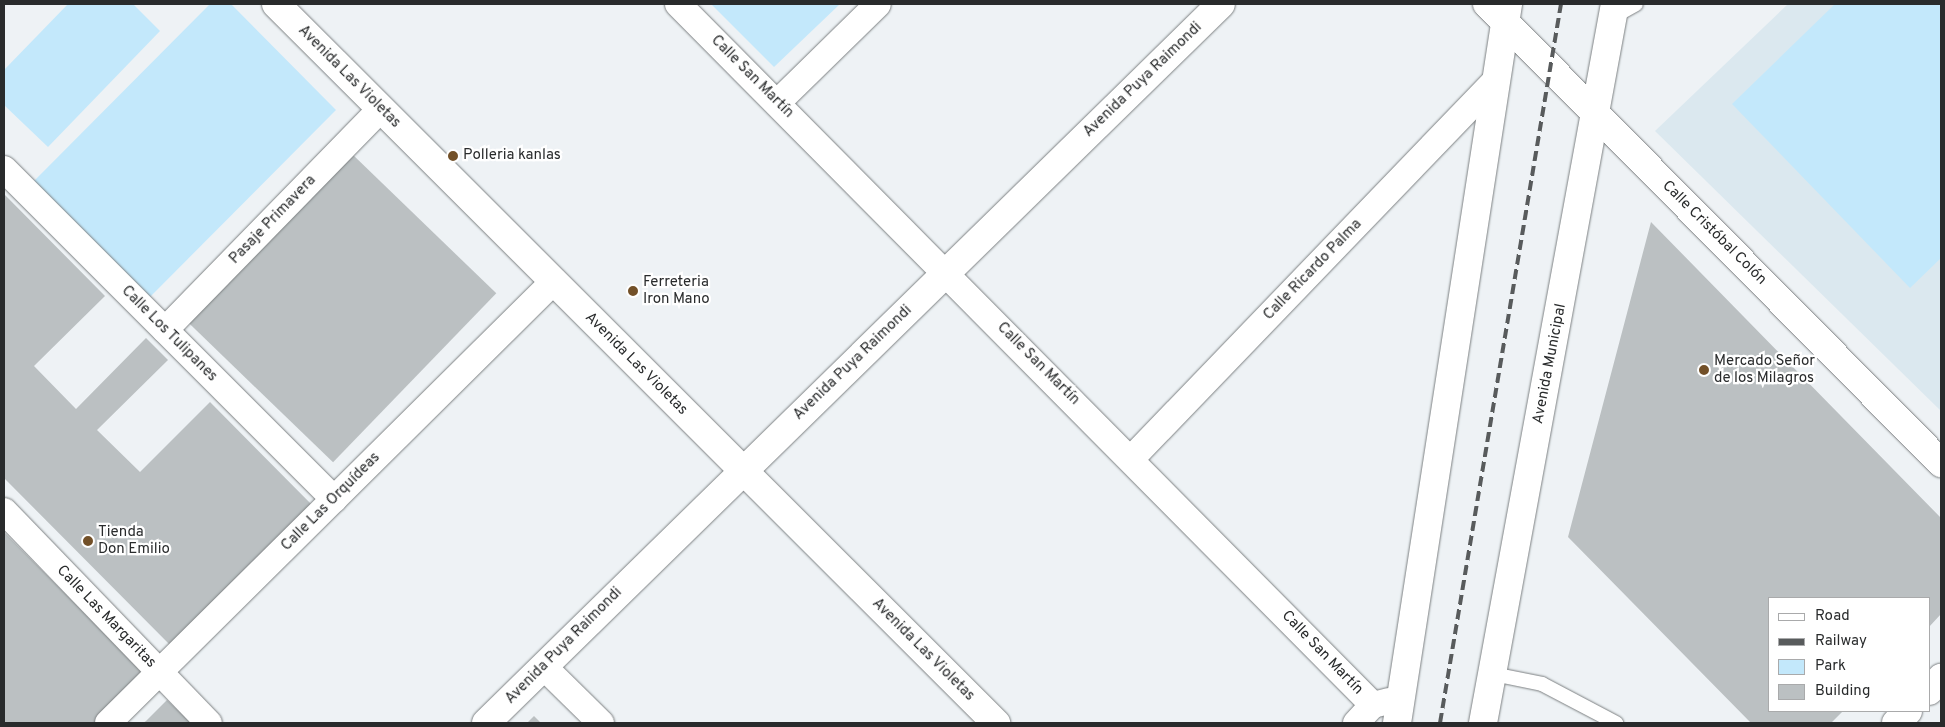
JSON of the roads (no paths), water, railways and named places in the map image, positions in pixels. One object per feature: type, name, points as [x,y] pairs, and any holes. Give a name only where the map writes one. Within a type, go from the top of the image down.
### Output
[{"type":"street","name":"Avenida Las Violetas","points":[[276,4],[996,723]]},
{"type":"street","name":"Calle San Martín","points":[[678,4],[1132,458],[1364,714],[1403,697]]},
{"type":"street","points":[[777,103],[878,4]]},
{"type":"street","name":"Avenida Puya Raimondi","points":[[486,723],[1221,4]]},
{"type":"street","name":"Avenida Municipal","points":[[1483,723],[1597,115],[1621,8]]},
{"type":"street","points":[[1398,723],[1494,82],[1500,10]]},
{"type":"street","name":"Calle Cristóbal Colón","points":[[1500,10],[1597,115],[1941,463]]},
{"type":"street","name":"Calle Ricardo Palma","points":[[1132,458],[1494,82]]},
{"type":"street","name":"Pasaje Primavera","points":[[165,330],[381,109]]},
{"type":"street","name":"Calle Los Tulipanes","points":[[4,169],[334,499]]},
{"type":"street","name":"Calle Las Orquídeas","points":[[108,723],[554,281]]},
{"type":"street","name":"Calle Las Margaritas","points":[[4,511],[209,723]]},
{"type":"street","points":[[544,666],[600,723]]},
{"type":"street","points":[[1930,689],[1941,678]]},
{"type":"street","points":[[1896,723],[1907,712]]},
{"type":"lane","points":[[1493,674],[1542,684],[1616,723]]},
{"type":"railway","points":[[1440,723],[1561,4]]},
{"type":"place","name":"Polleria kanlas","points":[[453,156]]},
{"type":"place","name":"Ferreteria Iron Mano","points":[[633,291]]},
{"type":"place","name":"Mercado Señor de los Milagros","points":[[1704,370]]},
{"type":"place","name":"Tienda Don Emilio","points":[[88,541]]}]
